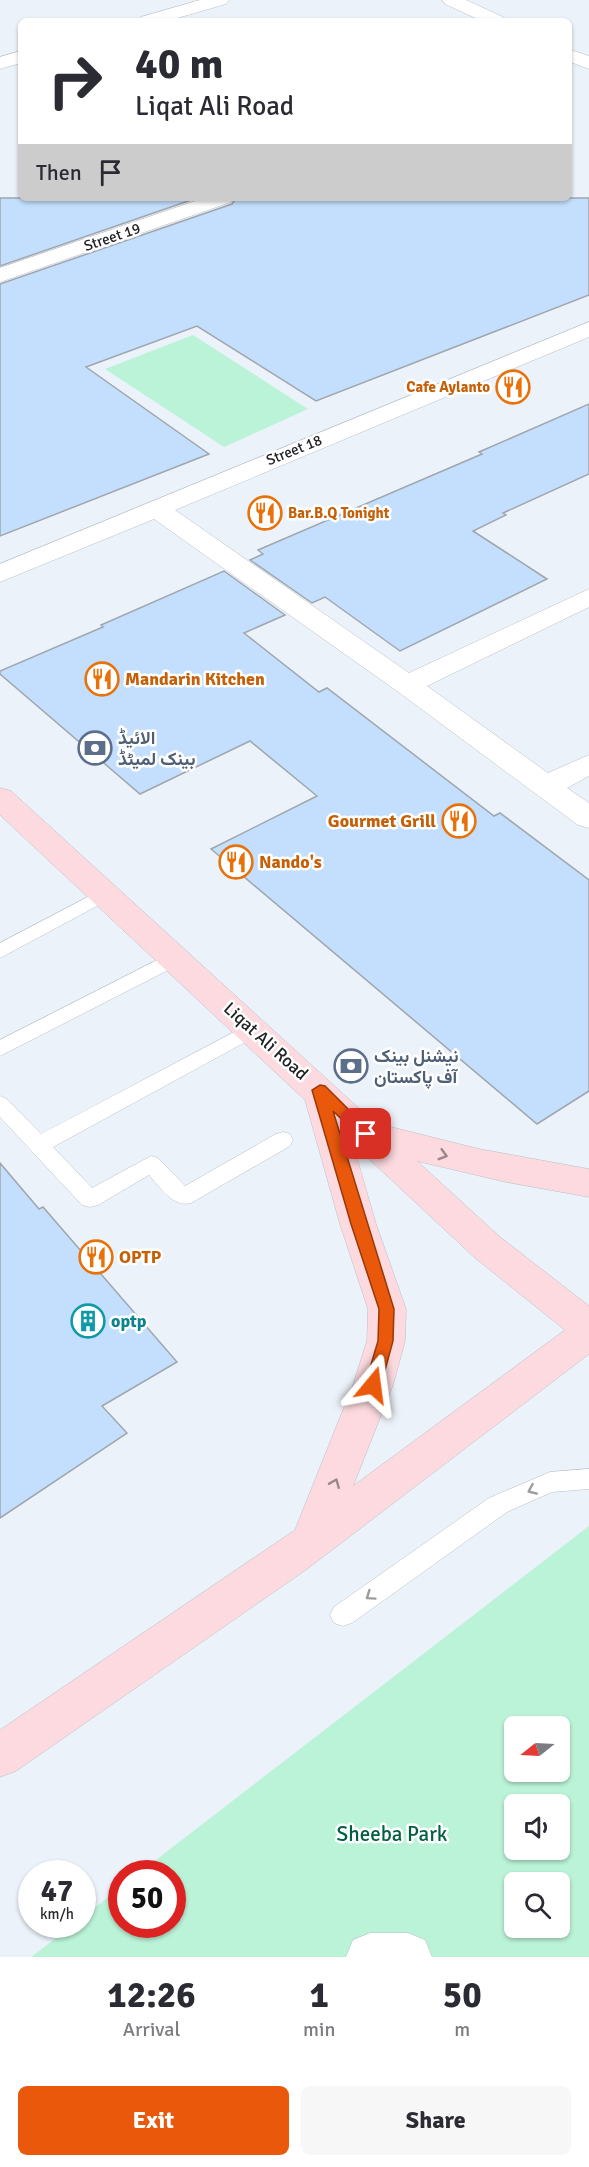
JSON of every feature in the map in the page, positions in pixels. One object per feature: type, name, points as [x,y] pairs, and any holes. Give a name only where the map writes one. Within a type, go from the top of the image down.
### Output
[{"type":"main road","name":"Liqat Ali Road","points":[[0,798],[320,1090],[487,1247],[589,1327]]},
{"type":"main road","points":[[313,1537],[373,1385],[386,1341],[387,1309],[358,1224],[320,1090]]},
{"type":"main road","points":[[366,1134],[479,1165],[530,1176],[589,1183]]},
{"type":"main road","points":[[0,1756],[282,1562],[589,1333]]},
{"type":"street","points":[[157,18],[220,0]]},
{"type":"street","points":[[451,0],[490,18]]},
{"type":"street","points":[[0,63],[18,58]]},
{"type":"street","points":[[572,58],[586,71]]},
{"type":"street","name":"Street 19","points":[[0,275],[215,201]]},
{"type":"street","name":"Street 18","points":[[0,574],[589,329]]},
{"type":"street","points":[[155,508],[407,685],[589,818]]},
{"type":"street","points":[[407,685],[589,597]]},
{"type":"street","points":[[545,787],[589,764]]},
{"type":"street","points":[[370,1957],[408,1957]]},
{"type":"lane","points":[[0,951],[105,894]]},
{"type":"lane","points":[[0,1049],[175,958]]},
{"type":"lane","points":[[39,1144],[253,1029]]},
{"type":"lane","points":[[0,1104],[90,1199],[151,1164],[183,1197],[283,1140]]},
{"type":"lane","points":[[343,1615],[498,1505],[550,1482],[589,1479]]},
{"type":"green space","points":[[193,335],[308,409],[224,447],[105,369]]},
{"type":"green space","name":"Sheeba Park","points":[[589,1526],[589,1957],[31,1957],[56,1938],[96,1938],[96,1907],[108,1897],[108,1938],[186,1938],[186,1860],[156,1860]]},
{"type":"building","points":[[0,198],[18,198],[18,201],[188,201],[0,266]]},
{"type":"building","points":[[572,198],[589,198],[589,295],[316,401],[197,326],[86,367],[209,454],[0,536],[0,284],[232,204],[234,201],[572,201]]},
{"type":"building","points":[[589,404],[589,474],[503,513],[506,515],[473,531],[547,579],[400,651],[325,597],[312,603],[250,560],[263,554],[258,550],[482,454],[479,452]]},
{"type":"building","points":[[224,571],[285,615],[244,633],[319,692],[327,688],[494,816],[500,813],[589,880],[589,1091],[537,1124],[211,849],[317,796],[250,741],[140,794],[0,674],[0,671],[103,627],[101,625]]},
{"type":"building","points":[[0,1163],[39,1209],[43,1207],[177,1362],[102,1406],[127,1433],[0,1518]]},
{"type":"place","name":"Cafe Aylanto","points":[[513,387]]},
{"type":"place","name":"Bar.B.Q Tonight","points":[[265,513]]},
{"type":"place","name":"Mandarin Kitchen","points":[[102,679]]},
{"type":"place","name":"الائیڈ بینک لمیٹڈ","points":[[95,748]]},
{"type":"place","name":"Gourmet Grill","points":[[459,821]]},
{"type":"place","name":"Nando's","points":[[236,862]]},
{"type":"place","name":"نیشنل بینک آف پاکستان","points":[[351,1066]]},
{"type":"place","name":"OPTP","points":[[96,1257]]},
{"type":"place","name":"optp","points":[[88,1321]]},
{"type":"route","points":[[366,1134],[320,1090],[358,1224],[387,1309],[386,1341],[373,1385]]}]
